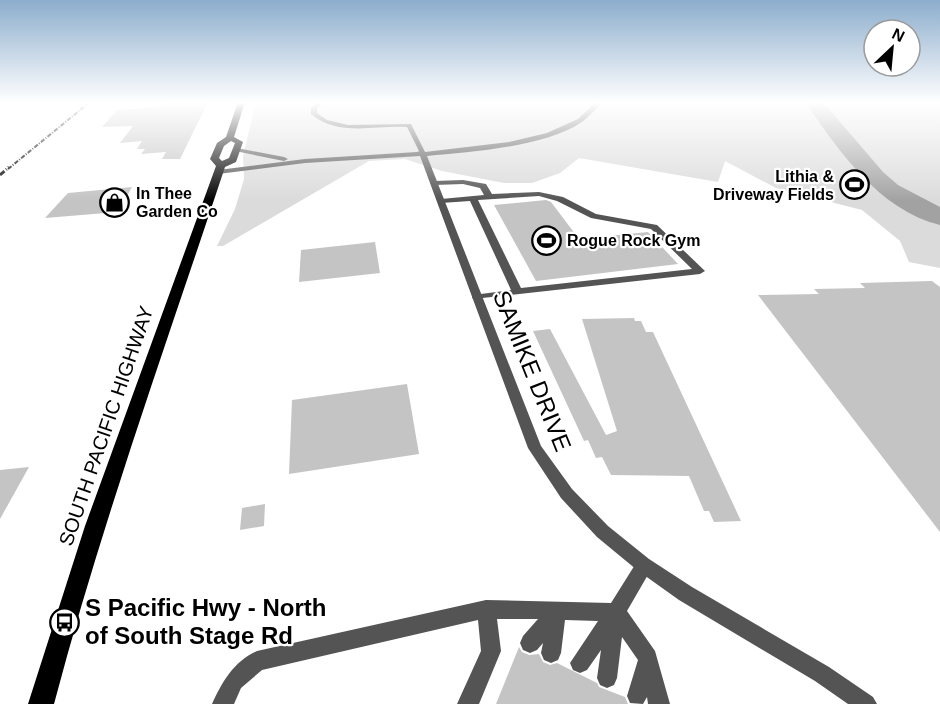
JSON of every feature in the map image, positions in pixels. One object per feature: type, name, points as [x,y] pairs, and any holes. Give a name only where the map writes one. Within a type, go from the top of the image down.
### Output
[{"type":"main road","name":"SOUTH PACIFIC HIGHWAY","points":[[220,168],[214,159],[220,145],[231,135]]},
{"type":"main road","points":[[230,138],[239,142],[237,150]]},
{"type":"main road","name":"SOUTH PACIFIC HIGHWAY","points":[[41,704],[95,526],[220,168],[233,160],[237,150]]},
{"type":"street","name":"SAMIKE DRIVE","points":[[414,135],[536,448],[553,478],[578,508],[610,539],[644,566],[724,618],[839,685],[866,704]]},
{"type":"street","points":[[220,168],[486,147],[547,135]]},
{"type":"street","points":[[237,150],[266,157],[303,161]]},
{"type":"street","points":[[434,183],[463,182],[483,186],[489,197]]},
{"type":"street","points":[[441,201],[539,194],[560,199],[594,216],[654,227],[700,271],[477,297]]},
{"type":"street","points":[[474,198],[516,292]]},
{"type":"street","points":[[580,663],[616,612],[644,566]]},
{"type":"street","points":[[223,704],[234,681],[257,661],[486,609],[616,612]]},
{"type":"street","points":[[468,704],[491,651],[486,609]]},
{"type":"street","points":[[530,643],[557,612]]},
{"type":"street","points":[[551,653],[557,612]]},
{"type":"street","points":[[616,612],[648,658],[659,704]]},
{"type":"street","points":[[608,678],[616,612]]},
{"type":"street","points":[[637,696],[648,658]]},
{"type":"shaded area","name":"Lithia & Driveway Fields","points":[[248,135],[940,135],[940,268],[909,262],[900,241],[862,210],[776,188],[725,161],[718,182],[579,158],[560,173],[532,183],[504,183],[442,171],[405,159],[369,161],[223,246],[217,246],[235,209],[244,179],[243,156]]},
{"type":"building","points":[[126,135],[192,135],[180,159],[162,159],[166,152],[141,154],[145,149],[137,149],[142,141],[120,143]]},
{"type":"building","points":[[132,187],[118,212],[45,218],[68,193]]},
{"type":"building","points":[[546,200],[551,202],[579,239],[648,232],[678,264],[536,281],[494,205]]},
{"type":"building","points":[[375,242],[380,273],[299,282],[301,250]]},
{"type":"building","points":[[932,281],[940,287],[940,532],[758,295],[819,294],[814,289],[865,288],[860,283]]},
{"type":"building","points":[[634,318],[635,321],[641,321],[646,332],[653,332],[741,521],[714,522],[709,511],[704,511],[689,476],[611,475],[602,457],[596,458],[588,440],[584,441],[533,331],[550,329],[606,435],[617,431],[582,319]]},
{"type":"building","points":[[407,384],[419,454],[289,474],[292,400]]},
{"type":"building","points":[[29,467],[0,519],[0,470]]},
{"type":"building","points":[[265,504],[264,526],[240,530],[242,508]]},
{"type":"building","points":[[519,647],[522,652],[529,655],[539,654],[543,662],[550,665],[557,663],[597,683],[599,687],[625,697],[628,704],[496,704]]},
{"type":"waterway","points":[[841,135],[875,177],[889,190],[940,217]]},
{"type":"railway","points":[[8,169],[50,135]]},
{"type":"railway","points":[[0,175],[9,167]]},
{"type":"place","name":"Lithia & Driveway Fields","points":[[855,185]]},
{"type":"place","name":"In Thee Garden Co","points":[[115,202]]},
{"type":"place","name":"Rogue Rock Gym","points":[[546,240]]},
{"type":"place","name":"S Pacific Hwy - North of South Stage Rd","points":[[64,622]]}]
